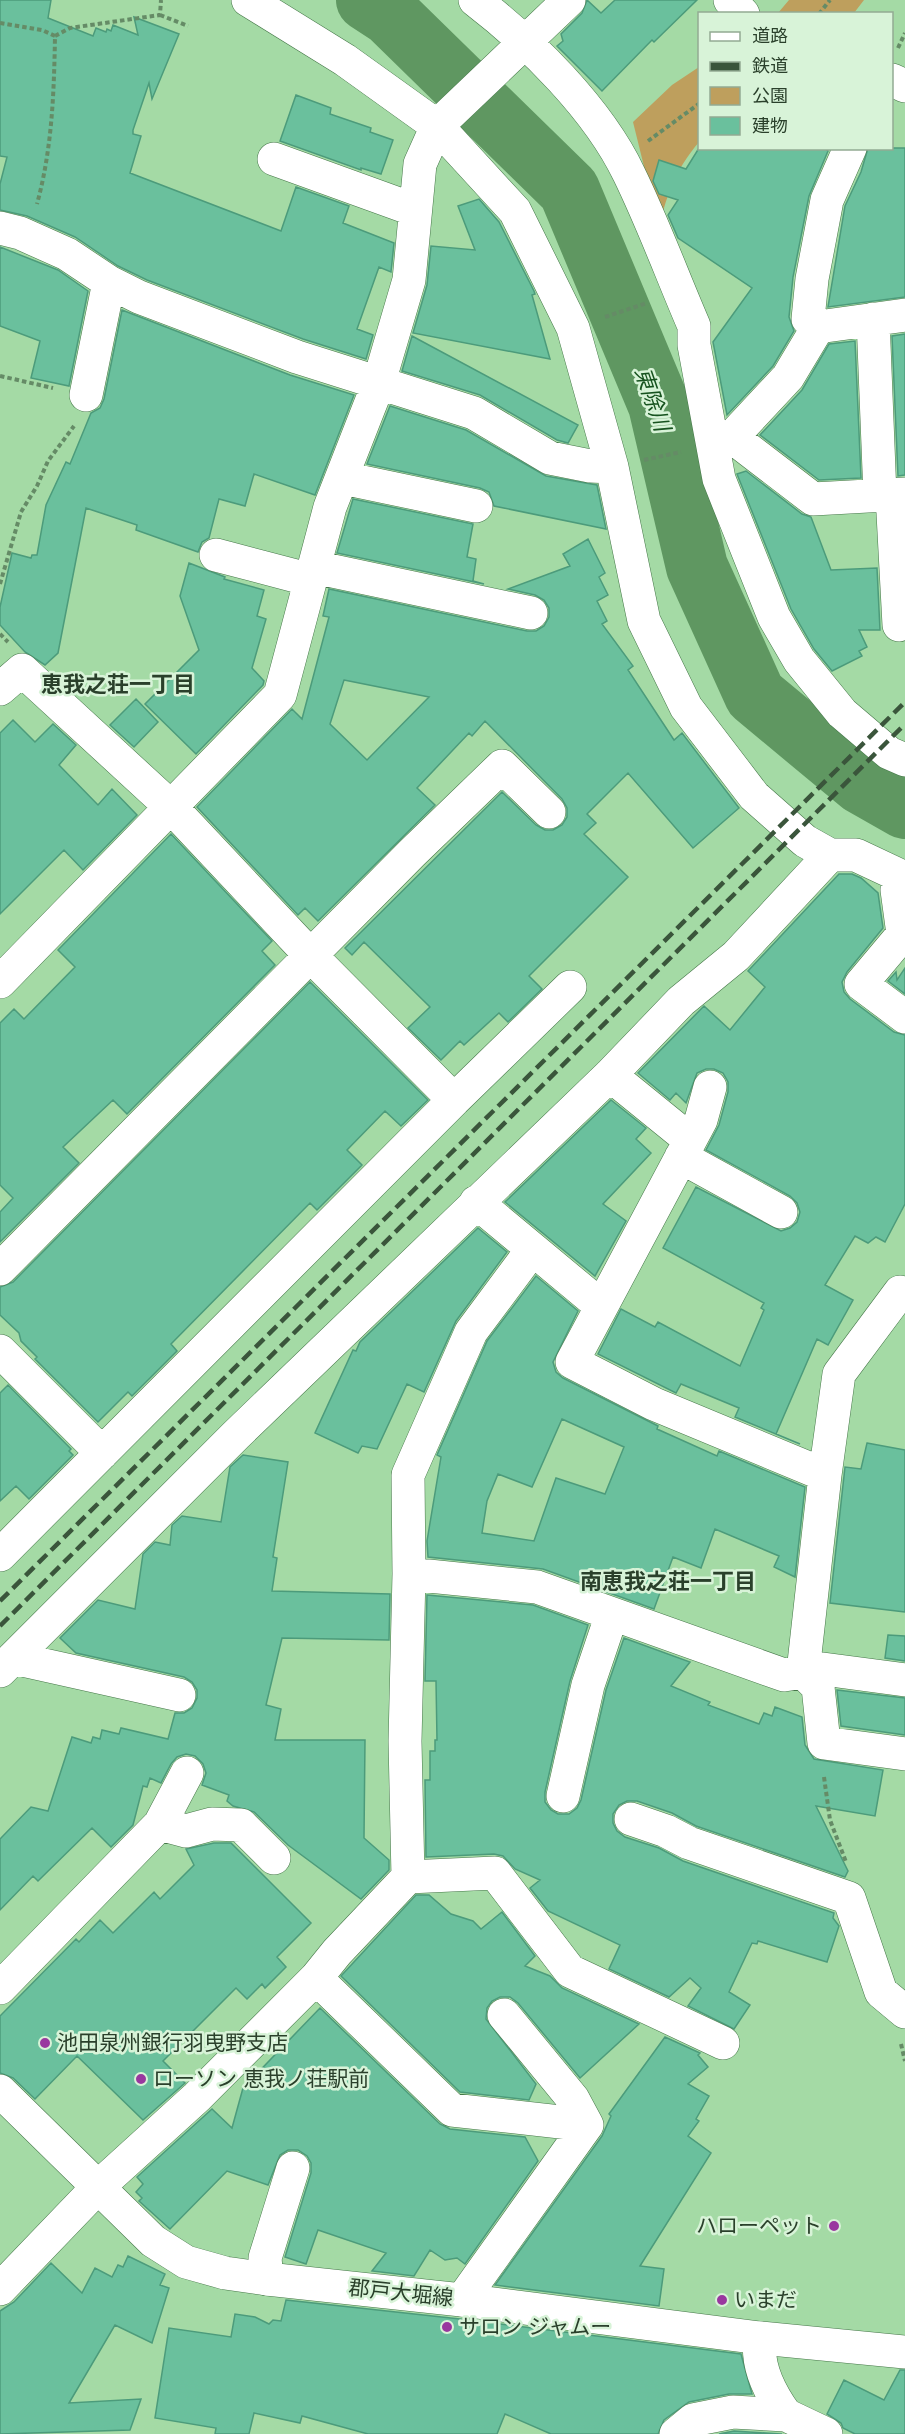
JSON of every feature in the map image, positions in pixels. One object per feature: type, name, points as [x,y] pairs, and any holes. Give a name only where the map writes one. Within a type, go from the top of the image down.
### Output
[{"type":"street","points":[[248,0],[345,60],[437,126],[515,211],[573,328],[612,467],[644,621],[686,707],[754,796],[805,841],[830,855],[856,855],[905,878]]},
{"type":"street","points":[[475,0],[588,110],[628,172],[694,326],[694,345],[720,446],[719,479],[774,617],[799,660],[849,720],[889,753],[905,760]]},
{"type":"street","points":[[0,982],[280,695],[330,507],[379,382],[409,280],[420,164],[437,126],[516,38],[568,0]]},
{"type":"street","points":[[730,0],[741,12]]},
{"type":"street","points":[[849,150],[827,200],[812,279],[808,319],[818,327],[889,317],[892,495],[899,625]]},
{"type":"street","points":[[274,159],[415,210]]},
{"type":"street","points":[[14,233],[67,254],[109,282],[139,297],[297,357],[474,413],[550,458],[590,466],[612,467]]},
{"type":"street","points":[[86,395],[109,282]]},
{"type":"street","points":[[720,446],[788,377],[818,327]]},
{"type":"street","points":[[720,446],[813,499],[892,495]]},
{"type":"street","points":[[343,478],[476,506]]},
{"type":"street","points":[[216,555],[531,613]]},
{"type":"street","points":[[2,682],[21,670],[172,808],[311,956],[454,1100]]},
{"type":"street","points":[[0,1269],[412,853],[502,766],[549,812]]},
{"type":"street","points":[[7,1665],[476,1202],[489,1193],[610,1075],[681,1001],[736,956],[830,855]]},
{"type":"street","points":[[905,884],[897,890],[903,934],[861,984],[905,1017]]},
{"type":"street","points":[[0,1555],[454,1100],[570,987]]},
{"type":"street","points":[[610,1075],[685,1148],[781,1212]]},
{"type":"street","points":[[710,1087],[700,1120],[572,1362],[654,1404],[825,1475]]},
{"type":"street","points":[[476,1202],[601,1305]]},
{"type":"street","points":[[408,1877],[405,1741],[409,1574],[408,1475],[471,1332],[532,1250]]},
{"type":"street","points":[[803,1672],[839,1374],[900,1292],[905,1294]]},
{"type":"street","points":[[0,1351],[102,1453]]},
{"type":"street","points":[[409,1574],[537,1587],[784,1675],[823,1669],[905,1680]]},
{"type":"street","points":[[563,1796],[588,1685],[612,1614]]},
{"type":"street","points":[[7,1665],[178,1695]]},
{"type":"street","points":[[803,1672],[818,1687],[824,1743],[905,1754]]},
{"type":"street","points":[[0,1988],[160,1824],[187,1773]]},
{"type":"street","points":[[631,1819],[666,1831],[689,1844],[849,1898],[881,1992],[905,2012]]},
{"type":"street","points":[[160,1824],[186,1831],[212,1824],[241,1825],[274,1858]]},
{"type":"street","points":[[0,2289],[98,2187],[197,2097],[316,1978],[337,1952],[408,1877],[495,1873],[570,1971],[723,2043]]},
{"type":"street","points":[[316,1978],[452,2110],[587,2125]]},
{"type":"street","points":[[504,2014],[573,2098],[587,2125]]},
{"type":"street","name":"郡戸大堀線","points":[[0,2091],[153,2241],[186,2262],[225,2273],[760,2338],[904,2349]]},
{"type":"street","points":[[462,2300],[587,2125]]},
{"type":"street","points":[[267,2278],[265,2258],[294,2168]]},
{"type":"street","points":[[760,2338],[758,2349],[762,2367],[773,2397],[786,2415]]},
{"type":"street","points":[[676,2434],[693,2420],[733,2412],[786,2415],[826,2434]]},
{"type":"path","points":[[160,0],[160,15]]},
{"type":"path","points":[[821,12],[830,0]]},
{"type":"path","points":[[55,36],[70,28],[160,15],[188,26]]},
{"type":"path","points":[[0,23],[42,30],[55,36]]},
{"type":"path","points":[[14,233],[48,166],[54,99],[55,36]]},
{"type":"path","points":[[628,172],[650,138],[698,104]]},
{"type":"path","points":[[573,328],[679,292]]},
{"type":"path","points":[[0,376],[86,395],[78,421],[48,460],[38,486],[21,512],[0,584]]},
{"type":"path","points":[[612,467],[720,446]]},
{"type":"green space","points":[[789,0],[864,0],[855,12],[779,12]]},
{"type":"green space","points":[[698,68],[698,143],[673,182],[659,227],[633,122],[672,85]]},
{"type":"building","points":[[0,0],[51,0],[48,18],[93,36],[96,28],[106,32],[107,29],[111,31],[113,25],[138,35],[134,17],[179,34],[152,99],[149,83],[133,130],[133,134],[141,136],[130,173],[281,231],[296,187],[349,206],[343,223],[394,243],[391,272],[379,267],[357,329],[373,335],[366,359],[303,339],[147,280],[118,266],[75,237],[27,216],[0,210],[0,184],[7,157],[0,156]]},
{"type":"building","points":[[587,0],[601,13],[615,0],[697,0],[654,42],[652,40],[602,91],[557,46],[563,41],[561,34],[582,13]]},
{"type":"building","points":[[296,95],[331,108],[330,114],[371,128],[370,132],[393,140],[381,174],[361,168],[361,170],[280,141]]},
{"type":"building","points":[[905,148],[905,297],[828,307],[845,206],[861,172],[867,150]]},
{"type":"building","points":[[698,150],[828,151],[809,196],[793,277],[789,317],[794,331],[773,366],[727,415],[713,342],[752,288],[678,238],[668,215],[678,200],[659,194],[653,181],[659,160],[686,169]]},
{"type":"building","points":[[479,199],[499,222],[534,291],[535,294],[532,295],[550,359],[413,333],[427,285],[431,246],[475,250],[458,206]]},
{"type":"building","points":[[0,247],[58,270],[88,291],[69,386],[31,378],[40,341],[0,326]]},
{"type":"building","points":[[122,310],[290,375],[354,395],[315,495],[254,474],[245,506],[219,499],[209,538],[202,542],[198,552],[136,530],[137,525],[86,508],[58,653],[45,665],[25,652],[0,625],[0,607],[12,553],[31,558],[32,555],[37,555],[46,505],[66,462],[70,464],[91,413],[100,408],[104,399]]},
{"type":"building","points":[[905,334],[905,475],[898,476],[892,336]]},
{"type":"building","points":[[412,336],[578,425],[568,443],[557,440],[480,395],[402,371]]},
{"type":"building","points":[[855,341],[861,478],[819,480],[760,435],[802,390],[829,344]]},
{"type":"building","points":[[390,406],[466,430],[546,476],[597,485],[606,529],[494,506],[489,492],[480,488],[367,464]]},
{"type":"building","points":[[746,471],[802,514],[811,517],[831,570],[877,568],[880,630],[859,630],[867,647],[859,651],[862,656],[832,671],[814,649],[791,609],[737,474]]},
{"type":"building","points":[[353,499],[473,524],[467,557],[476,559],[473,581],[484,584],[337,553]]},
{"type":"building","points":[[588,539],[605,573],[599,577],[608,595],[597,601],[607,621],[602,624],[633,666],[628,670],[674,740],[682,733],[739,808],[693,848],[628,773],[587,814],[596,823],[584,834],[628,877],[529,976],[542,989],[508,1022],[499,1013],[464,1045],[460,1041],[441,1060],[408,1028],[430,1007],[364,942],[352,955],[345,948],[502,792],[536,825],[545,830],[553,830],[562,825],[567,817],[567,808],[562,799],[485,721],[472,736],[469,733],[417,788],[435,805],[318,921],[305,908],[298,915],[197,807],[292,709],[302,719],[329,617],[323,616],[329,589],[536,631],[544,626],[549,617],[549,608],[544,600],[535,595],[508,589],[570,566],[563,554]],"holes":[[[344,680],[429,697],[367,760],[330,724]]]},
{"type":"building","points":[[189,563],[225,577],[224,579],[264,590],[257,616],[266,619],[252,668],[264,681],[263,685],[196,754],[145,704],[199,650],[180,596]]},
{"type":"building","points":[[136,699],[158,722],[134,747],[110,725]]},
{"type":"building","points":[[13,720],[35,742],[53,724],[76,745],[59,765],[98,805],[112,789],[137,815],[83,870],[64,850],[0,914],[0,733]]},
{"type":"building","points":[[171,834],[272,941],[262,951],[275,965],[127,1114],[113,1100],[63,1147],[79,1163],[0,1242],[0,1212],[13,1198],[0,1185],[0,1023],[14,1009],[24,1019],[75,967],[58,950]]},
{"type":"building","points":[[839,874],[852,874],[861,878],[878,893],[883,928],[847,972],[842,982],[844,992],[850,999],[894,1032],[905,1035],[905,1204],[885,1242],[876,1237],[868,1243],[855,1236],[825,1285],[853,1300],[828,1345],[817,1339],[776,1434],[800,1444],[735,1417],[739,1408],[681,1384],[676,1393],[598,1354],[621,1309],[655,1327],[658,1322],[740,1366],[764,1310],[761,1308],[764,1303],[663,1248],[696,1187],[781,1231],[797,1222],[800,1212],[797,1203],[790,1196],[706,1150],[719,1125],[728,1092],[728,1082],[723,1073],[714,1069],[706,1069],[697,1073],[686,1103],[676,1093],[670,1100],[638,1073],[704,1006],[730,1030],[765,987],[748,971]]},
{"type":"building","points":[[905,968],[905,994],[888,981],[896,972],[897,980]]},
{"type":"building","points":[[310,982],[428,1100],[401,1126],[385,1111],[347,1150],[362,1165],[317,1210],[310,1203],[171,1344],[177,1351],[132,1396],[128,1392],[98,1422],[35,1359],[37,1357],[21,1341],[19,1333],[0,1315],[0,1287],[13,1282]]},
{"type":"building","points":[[611,1100],[646,1128],[636,1139],[651,1153],[603,1204],[626,1221],[595,1276],[505,1202]]},
{"type":"building","points":[[478,1228],[507,1252],[456,1321],[424,1392],[407,1384],[377,1449],[362,1446],[358,1453],[315,1433],[353,1350],[356,1351],[360,1342]]},
{"type":"building","points":[[536,1276],[578,1311],[553,1362],[556,1372],[563,1378],[658,1426],[657,1429],[717,1456],[719,1451],[805,1487],[795,1577],[774,1567],[779,1556],[715,1529],[701,1568],[673,1557],[654,1609],[543,1569],[428,1557],[427,1541],[441,1457],[437,1455],[487,1341]],"holes":[[[562,1419],[624,1447],[605,1494],[556,1478],[534,1541],[482,1533],[487,1501],[498,1474],[532,1487]]]},
{"type":"building","points":[[8,1385],[71,1449],[69,1451],[73,1455],[29,1499],[16,1486],[0,1501],[0,1393]]},
{"type":"building","points":[[867,1443],[905,1450],[905,1612],[830,1603],[845,1467],[861,1469]]},
{"type":"building","points":[[243,1455],[288,1462],[273,1557],[277,1558],[272,1591],[390,1594],[389,1640],[282,1638],[266,1705],[281,1709],[275,1740],[365,1740],[364,1838],[389,1860],[389,1870],[361,1899],[288,1845],[254,1812],[233,1806],[227,1801],[229,1795],[202,1785],[206,1773],[203,1764],[195,1756],[186,1754],[177,1757],[161,1783],[150,1778],[147,1787],[143,1786],[133,1825],[111,1847],[92,1828],[38,1881],[33,1876],[0,1910],[0,1839],[31,1807],[48,1811],[72,1737],[91,1743],[93,1737],[100,1739],[102,1730],[119,1734],[121,1728],[168,1739],[175,1713],[184,1713],[192,1708],[197,1698],[197,1690],[192,1682],[184,1677],[76,1653],[60,1638],[98,1600],[135,1609],[143,1554],[155,1542],[170,1545],[172,1525],[182,1516],[221,1522],[230,1467]]},
{"type":"building","points":[[427,1595],[533,1605],[588,1625],[570,1681],[545,1792],[545,1802],[551,1810],[558,1814],[569,1814],[577,1808],[581,1800],[606,1690],[624,1638],[690,1662],[671,1686],[710,1702],[708,1705],[759,1724],[764,1713],[772,1716],[775,1707],[802,1717],[805,1745],[814,1759],[883,1770],[875,1816],[816,1806],[848,1871],[845,1877],[696,1826],[672,1813],[637,1801],[627,1801],[619,1805],[613,1814],[613,1823],[617,1831],[625,1837],[659,1848],[683,1861],[834,1913],[833,1918],[839,1926],[827,1962],[758,1941],[757,1944],[752,1943],[729,1992],[750,2005],[734,2029],[688,2006],[701,1988],[690,1978],[669,1997],[609,1969],[620,1945],[548,1911],[530,1888],[540,1880],[515,1869],[503,1856],[494,1854],[426,1857],[425,1780],[430,1780],[430,1751],[435,1751],[435,1740],[437,1740],[436,1681],[425,1681]]},
{"type":"building","points":[[888,1635],[905,1636],[905,1661],[885,1658]]},
{"type":"building","points":[[837,1690],[905,1698],[905,1735],[841,1726]]},
{"type":"building","points":[[214,1843],[231,1843],[311,1923],[277,1957],[286,1967],[265,1988],[262,1984],[247,1999],[236,1988],[163,2061],[185,2083],[143,2120],[77,2056],[35,2099],[13,2078],[0,2073],[0,2016],[76,1939],[79,1942],[100,1920],[113,1933],[154,1892],[160,1899],[194,1865],[186,1849]]},
{"type":"building","points":[[416,1895],[429,1895],[451,1914],[473,1921],[481,1929],[502,1912],[535,1956],[525,1966],[550,1976],[562,1988],[639,2024],[580,2078],[518,2003],[510,1997],[500,1997],[492,2001],[487,2008],[486,2019],[536,2084],[529,2100],[460,2092],[341,1976]]},
{"type":"building","points":[[320,2008],[440,2124],[450,2129],[525,2137],[538,2161],[465,2264],[457,2258],[445,2260],[430,2250],[414,2276],[372,2271],[386,2253],[318,2230],[306,2264],[285,2257],[311,2173],[311,2163],[307,2156],[298,2150],[288,2150],[280,2155],[268,2185],[227,2171],[170,2229],[139,2201],[142,2198],[136,2192],[143,2184],[137,2177],[212,2109],[232,2128],[243,2088]]},
{"type":"building","points":[[665,2037],[700,2053],[698,2055],[708,2067],[688,2084],[709,2096],[696,2119],[699,2121],[688,2136],[711,2153],[640,2266],[664,2269],[659,2306],[495,2285],[602,2136],[611,2116],[609,2114]]},
{"type":"building","points":[[128,2256],[165,2274],[160,2285],[169,2288],[152,2343],[115,2325],[69,2403],[141,2399],[130,2430],[0,2434],[0,2311],[14,2302],[51,2263],[82,2293],[95,2268],[112,2277],[118,2265],[123,2267]]},
{"type":"building","points":[[286,2300],[741,2354],[752,2394],[729,2394],[689,2402],[664,2420],[658,2434],[551,2434],[505,2414],[497,2434],[368,2434],[302,2416],[300,2423],[254,2413],[249,2434],[215,2434],[216,2428],[155,2418],[169,2328],[231,2337],[235,2314],[255,2317],[269,2324],[273,2320],[281,2321]]},
{"type":"building","points":[[900,2370],[905,2370],[905,2434],[855,2434],[843,2428],[841,2423],[827,2414],[844,2380],[884,2400]]},
{"type":"building","points":[[734,2431],[781,2434],[719,2434]]},
{"type":"waterway","name":"東除川","points":[[367,0],[390,15],[569,190],[659,405],[697,567],[755,695],[861,783],[905,808]]},
{"type":"railway","points":[[0,1601],[905,702]]},
{"type":"railway","points":[[0,1626],[905,724]]},
{"type":"place","name":"池田泉州銀行羽曳野支店","points":[[45,2043]]},
{"type":"place","name":"ローソン 恵我ノ荘駅前","points":[[141,2079]]},
{"type":"place","name":"ハローペット","points":[[834,2226]]},
{"type":"place","name":"いまだ","points":[[722,2300]]},
{"type":"place","name":"サロン ジャムー","points":[[447,2327]]},
{"type":"district","name":"恵我之荘一丁目","points":[[118,684]]},
{"type":"district","name":"南恵我之荘一丁目","points":[[668,1581]]}]
